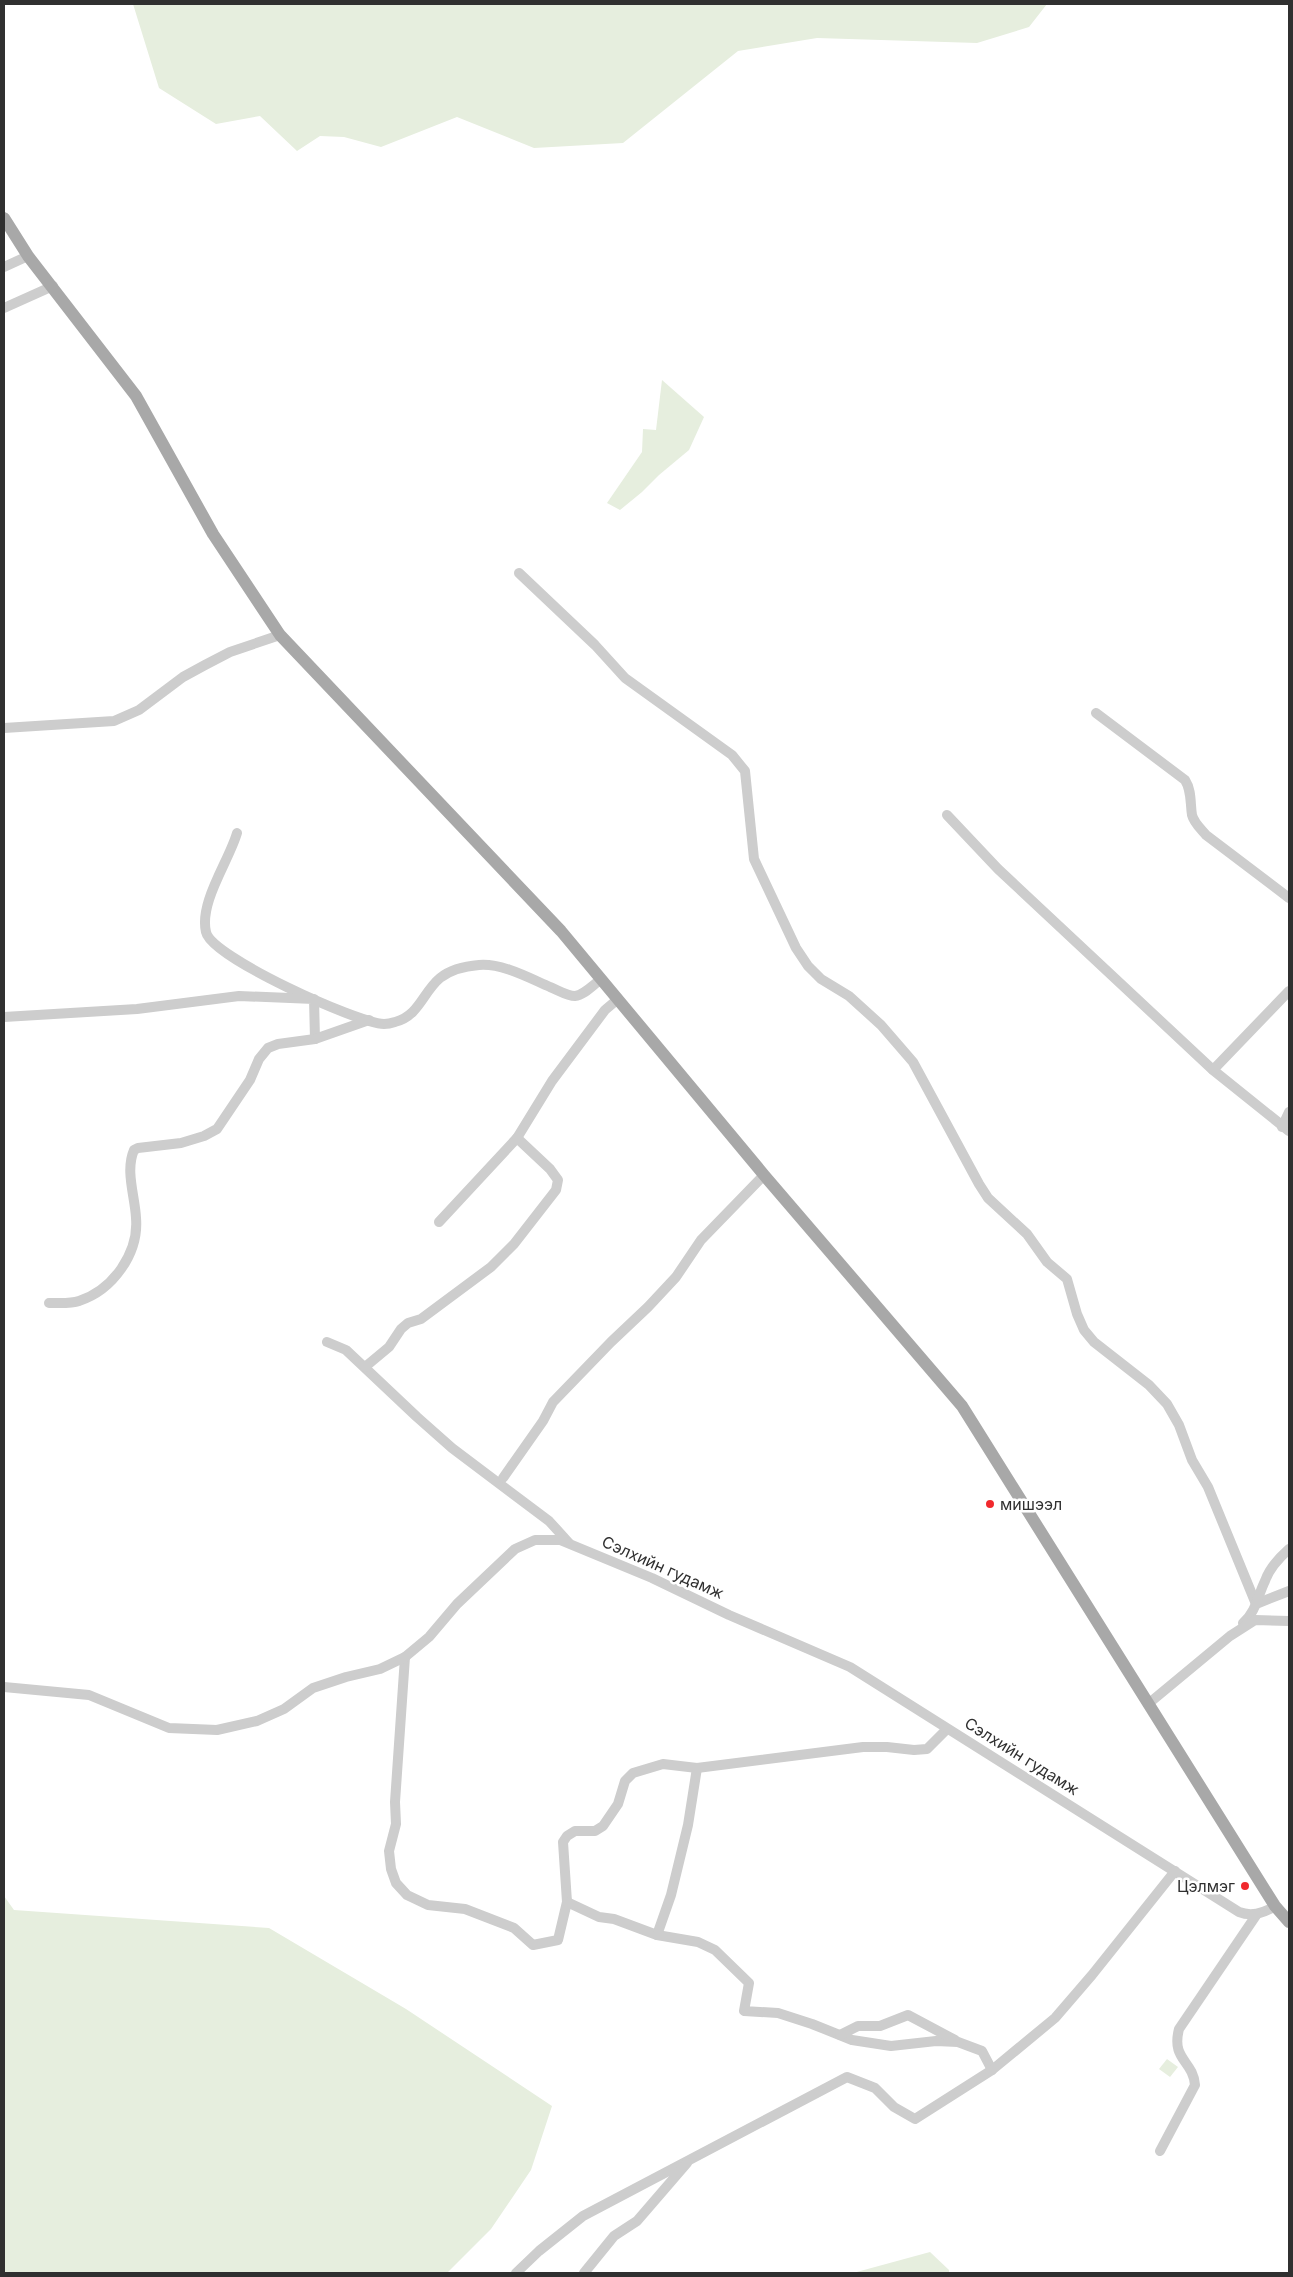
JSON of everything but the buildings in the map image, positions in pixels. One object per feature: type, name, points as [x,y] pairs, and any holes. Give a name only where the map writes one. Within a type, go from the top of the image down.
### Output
[{"type":"main road","points":[[4,218],[28,256],[136,396],[213,534],[280,635],[561,932],[764,1175],[962,1406],[1275,1906],[1289,1922]]},
{"type":"street","points":[[4,267],[28,256]]},
{"type":"street","points":[[4,308],[53,286]]},
{"type":"street","points":[[520,573],[595,645],[625,678],[732,755],[741,764],[745,772],[754,859],[796,948],[808,966],[821,979],[849,996],[881,1024],[913,1062],[988,1198],[1027,1234],[1047,1262],[1067,1279],[1077,1314],[1084,1330],[1104,1352],[1149,1385],[1167,1404],[1180,1425],[1192,1460],[1208,1487],[1256,1604]]},
{"type":"street","points":[[4,728],[114,721],[139,710],[183,677],[204,665],[230,652],[280,635]]},
{"type":"street","points":[[1096,714],[1185,780],[1189,786],[1193,817],[1198,826],[1206,835],[1289,898]]},
{"type":"street","points":[[947,815],[998,869],[1213,1070],[1286,1129],[1289,1112]]},
{"type":"street","points":[[237,832],[208,903],[204,918],[206,934],[219,947],[240,962],[269,979],[314,999],[384,1024],[398,1021],[410,1015],[423,1002],[441,977],[462,967],[481,965],[513,971],[569,995],[582,994],[600,980]]},
{"type":"street","points":[[1213,1070],[1289,991]]},
{"type":"street","points":[[4,1018],[137,1009],[239,996],[314,999]]},
{"type":"street","points":[[314,999],[315,1039]]},
{"type":"street","points":[[439,1222],[517,1138],[552,1081],[605,1010],[618,999]]},
{"type":"street","points":[[49,1303],[78,1302],[98,1292],[116,1275],[131,1252],[135,1240],[137,1221],[130,1172],[134,1150],[180,1143],[204,1136],[217,1129],[250,1080],[259,1059],[268,1048],[278,1044],[315,1039],[369,1020]]},
{"type":"street","points":[[365,1367],[389,1347],[395,1336],[408,1323],[421,1319],[491,1267],[514,1244],[556,1190],[558,1180],[550,1168],[517,1138]]},
{"type":"street","points":[[503,1478],[543,1421],[553,1402],[676,1277],[701,1240],[764,1175]]},
{"type":"street","points":[[327,1342],[346,1350],[438,1436],[549,1521],[572,1545]]},
{"type":"street","name":"Сэлхийн гудамж","points":[[4,1687],[89,1695],[169,1728],[217,1730],[257,1721],[284,1709],[313,1688],[346,1676],[380,1669],[405,1657],[429,1637],[457,1604],[515,1549],[535,1540],[560,1540],[652,1578],[850,1668],[1239,1912],[1248,1915],[1257,1914]]},
{"type":"street","points":[[1148,1704],[1249,1618],[1265,1578],[1289,1549]]},
{"type":"street","points":[[1256,1604],[1289,1591]]},
{"type":"street","points":[[1230,1636],[1255,1620],[1289,1621]]},
{"type":"street","points":[[405,1657],[395,1802],[396,1819],[389,1851],[391,1868],[396,1883],[408,1896],[428,1905],[465,1909],[514,1928],[533,1945],[558,1940],[566,1902],[563,1842],[566,1836],[576,1831],[595,1831],[603,1826],[618,1804],[625,1781],[632,1774],[663,1764],[697,1768],[863,1747],[927,1749],[947,1729]]},
{"type":"street","points":[[657,1935],[676,1877],[688,1825],[697,1768]]},
{"type":"street","points":[[516,2273],[539,2250],[583,2216],[847,2077],[875,2088],[894,2107],[915,2119],[992,2070],[1055,2018],[1175,1871]]},
{"type":"street","points":[[566,1902],[599,1917],[614,1919],[657,1935],[698,1942],[715,1950],[749,1983],[744,2011],[778,2013],[852,2040],[891,2046],[936,2041],[958,2042]]},
{"type":"street","points":[[1160,2151],[1195,2085],[1194,2076],[1179,2054],[1175,2042],[1179,2029],[1257,1914],[1275,1906]]},
{"type":"street","points":[[840,2035],[858,2026],[880,2026],[908,2014],[958,2042],[982,2051],[992,2070]]},
{"type":"street","points":[[584,2273],[614,2236],[637,2221],[690,2159]]},
{"type":"green space","points":[[133,4],[1047,4],[1029,27],[977,43],[817,38],[738,51],[623,143],[534,148],[457,117],[381,147],[344,137],[320,136],[297,151],[260,116],[216,124],[159,88]]},
{"type":"green space","points":[[662,380],[704,417],[689,450],[620,510],[607,503],[642,452],[643,429],[656,430]]},
{"type":"green space","points":[[4,1896],[14,1910],[269,1928],[406,2009],[552,2106],[531,2170],[491,2229],[447,2273],[4,2273]]},
{"type":"green space","points":[[1167,2059],[1178,2067],[1170,2077],[1159,2069]]},
{"type":"green space","points":[[930,2252],[949,2270],[949,2273],[853,2273]]},
{"type":"place","name":"мишээл","points":[[990,1504]]},
{"type":"place","name":"Цэлмэг","points":[[1245,1886]]}]
